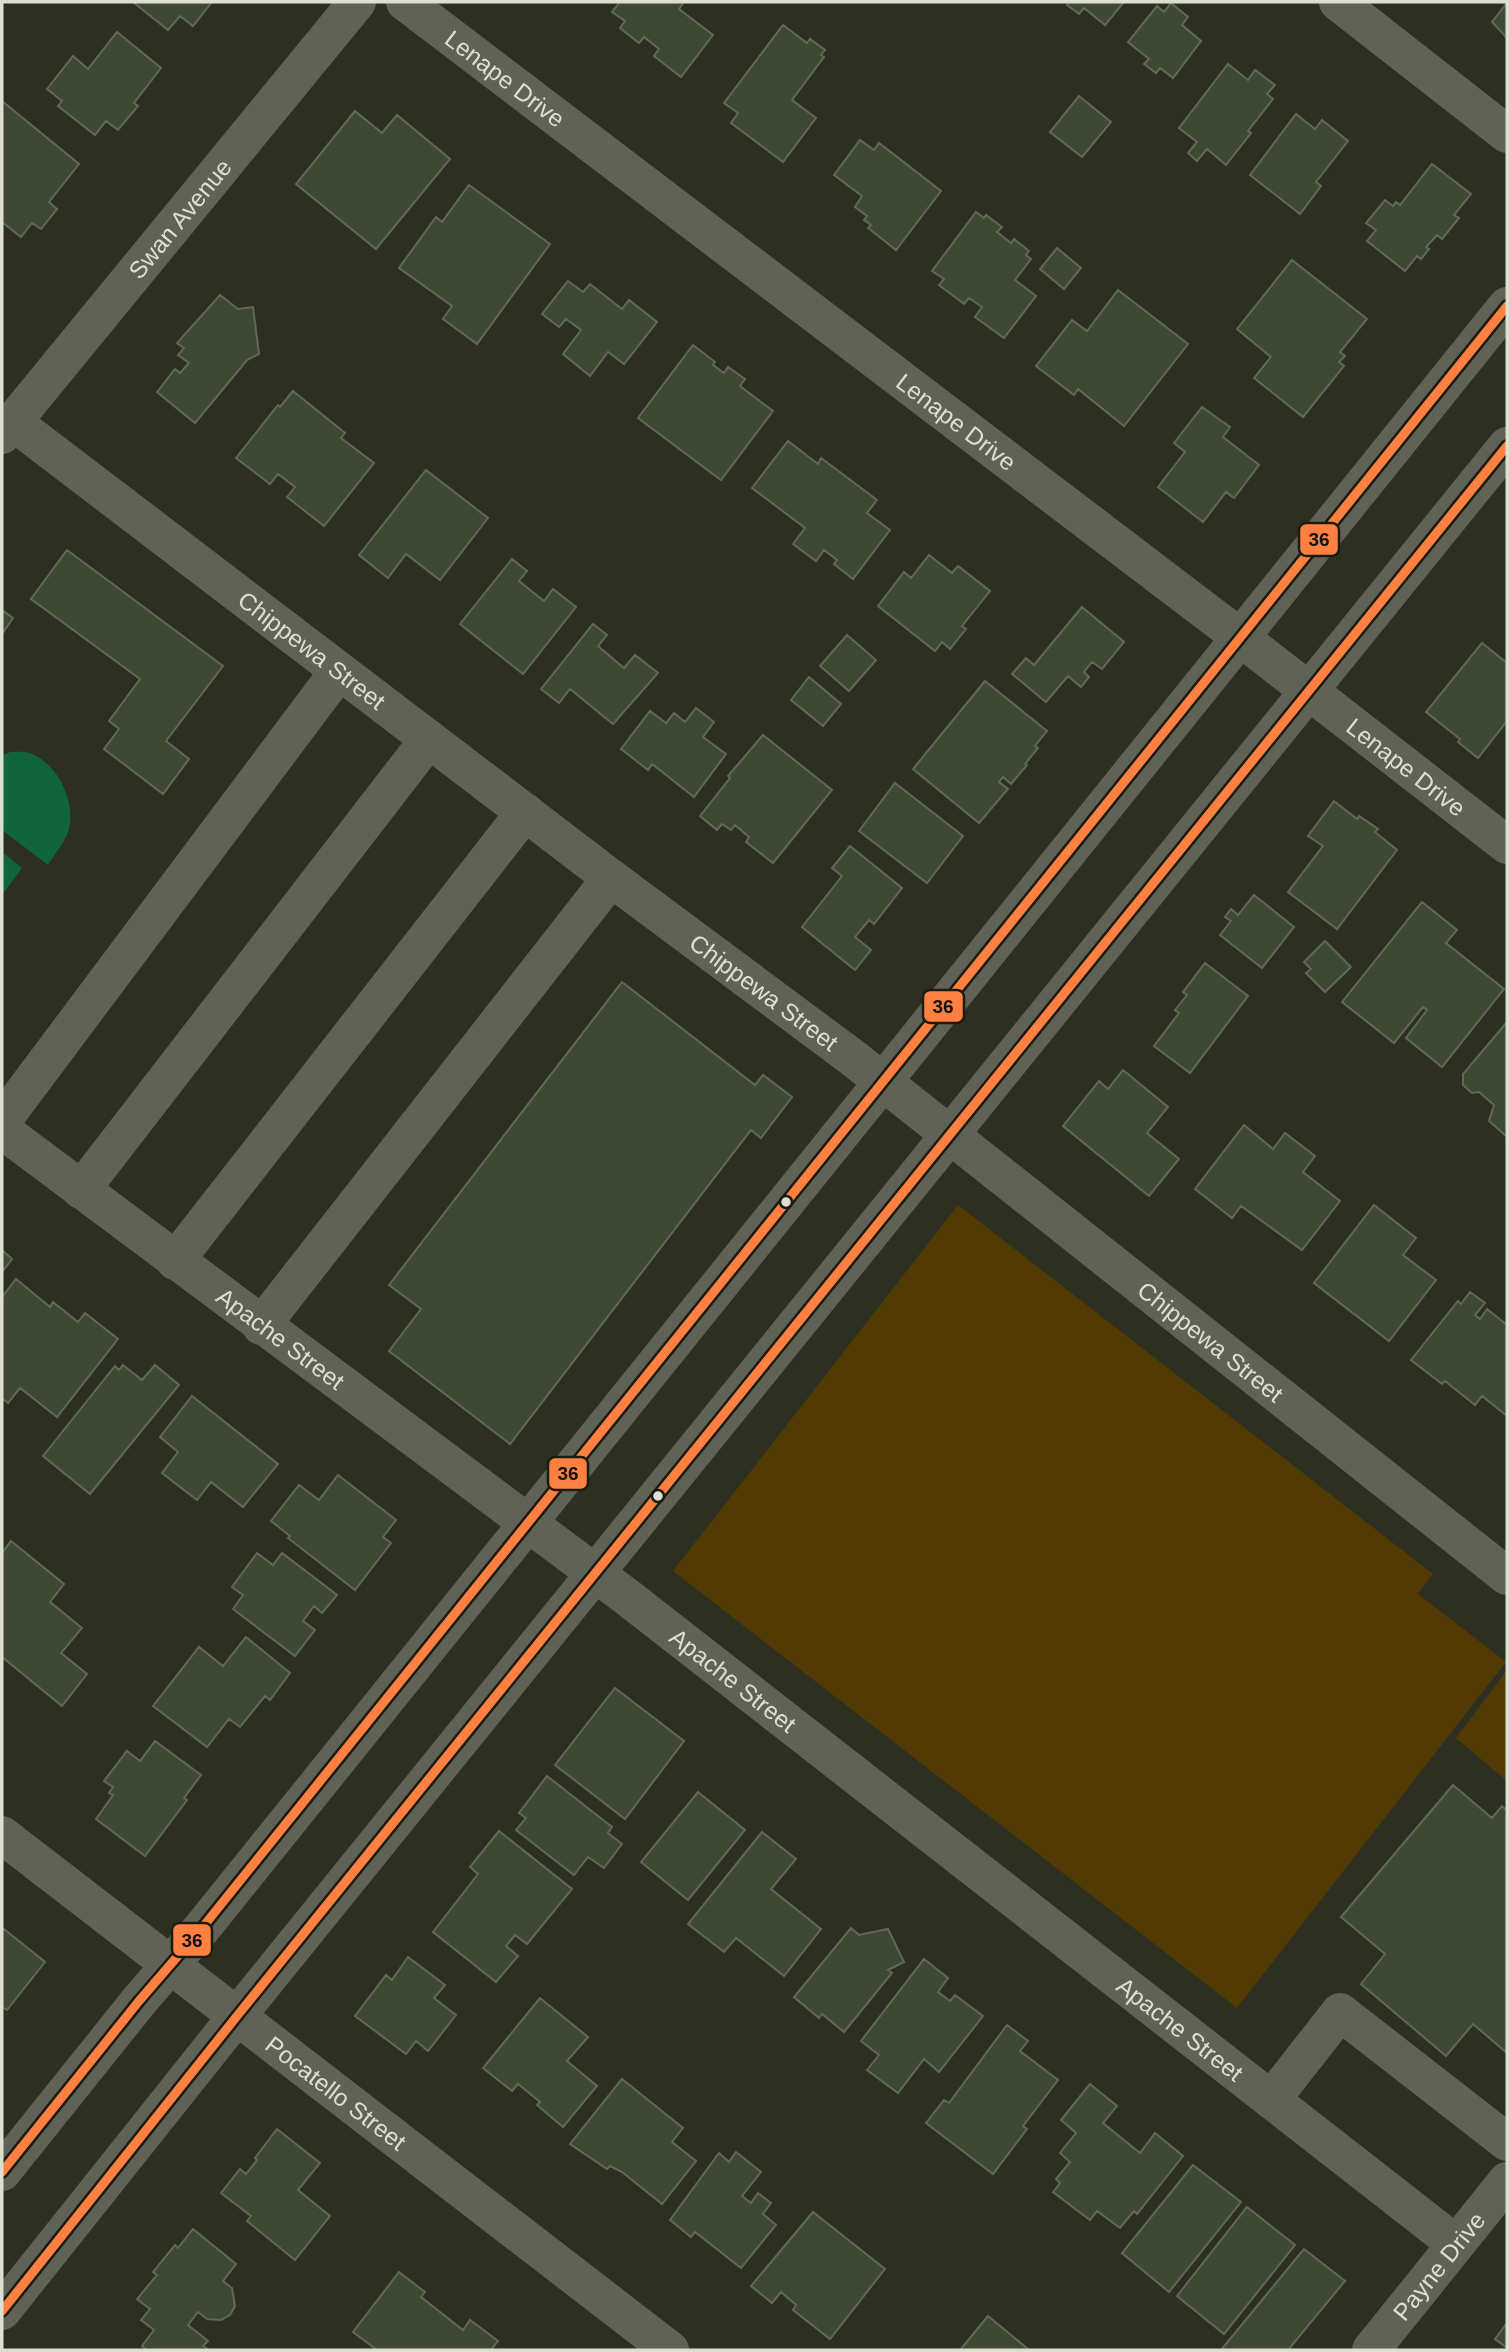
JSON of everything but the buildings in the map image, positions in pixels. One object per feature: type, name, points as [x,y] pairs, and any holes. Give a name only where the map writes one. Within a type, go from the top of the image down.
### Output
[{"type":"street","name":"Swan Avenue","points":[[7,428],[356,2]]},
{"type":"street","name":"Lenape Drive","points":[[405,2],[1241,638],[1507,845]]},
{"type":"street","points":[[1338,2],[1507,134]]},
{"type":"street","points":[[2,2172],[139,2001],[171,1966],[1507,306]]},
{"type":"street","name":"Chippewa Street","points":[[7,428],[339,671],[881,1081],[1507,1576]]},
{"type":"street","points":[[2,2311],[237,2016],[1507,446]]},
{"type":"street","points":[[2,1121],[339,671]]},
{"type":"street","points":[[81,1190],[429,739]]},
{"type":"street","points":[[175,1261],[524,812]]},
{"type":"street","points":[[261,1326],[611,878]]},
{"type":"street","name":"Apache Street","points":[[2,1130],[261,1326],[596,1573],[1456,2244]]},
{"type":"street","name":"Pocatello Street","points":[[2,1835],[670,2350]]},
{"type":"street","points":[[1272,2100],[1340,2012],[1507,2142]]},
{"type":"street","name":"Payne Drive","points":[[1371,2350],[1507,2181]]},
{"type":"shaded area","points":[[10,752],[27,752],[42,759],[58,776],[68,798],[68,832],[48,865],[2,830],[2,756]]},
{"type":"shaded area","points":[[2,852],[22,868],[2,895]]},
{"type":"shaded area","points":[[958,1205],[1433,1574],[1418,1594],[1506,1662],[1237,2008],[673,1571]]},
{"type":"shaded area","points":[[1507,1670],[1507,1781],[1456,1738]]},
{"type":"transit line","name":"36","points":[[2,2172],[139,2001],[202,1928],[1507,306]]},
{"type":"transit line","name":"36","points":[[2,2311],[237,2016],[1507,446]]}]
